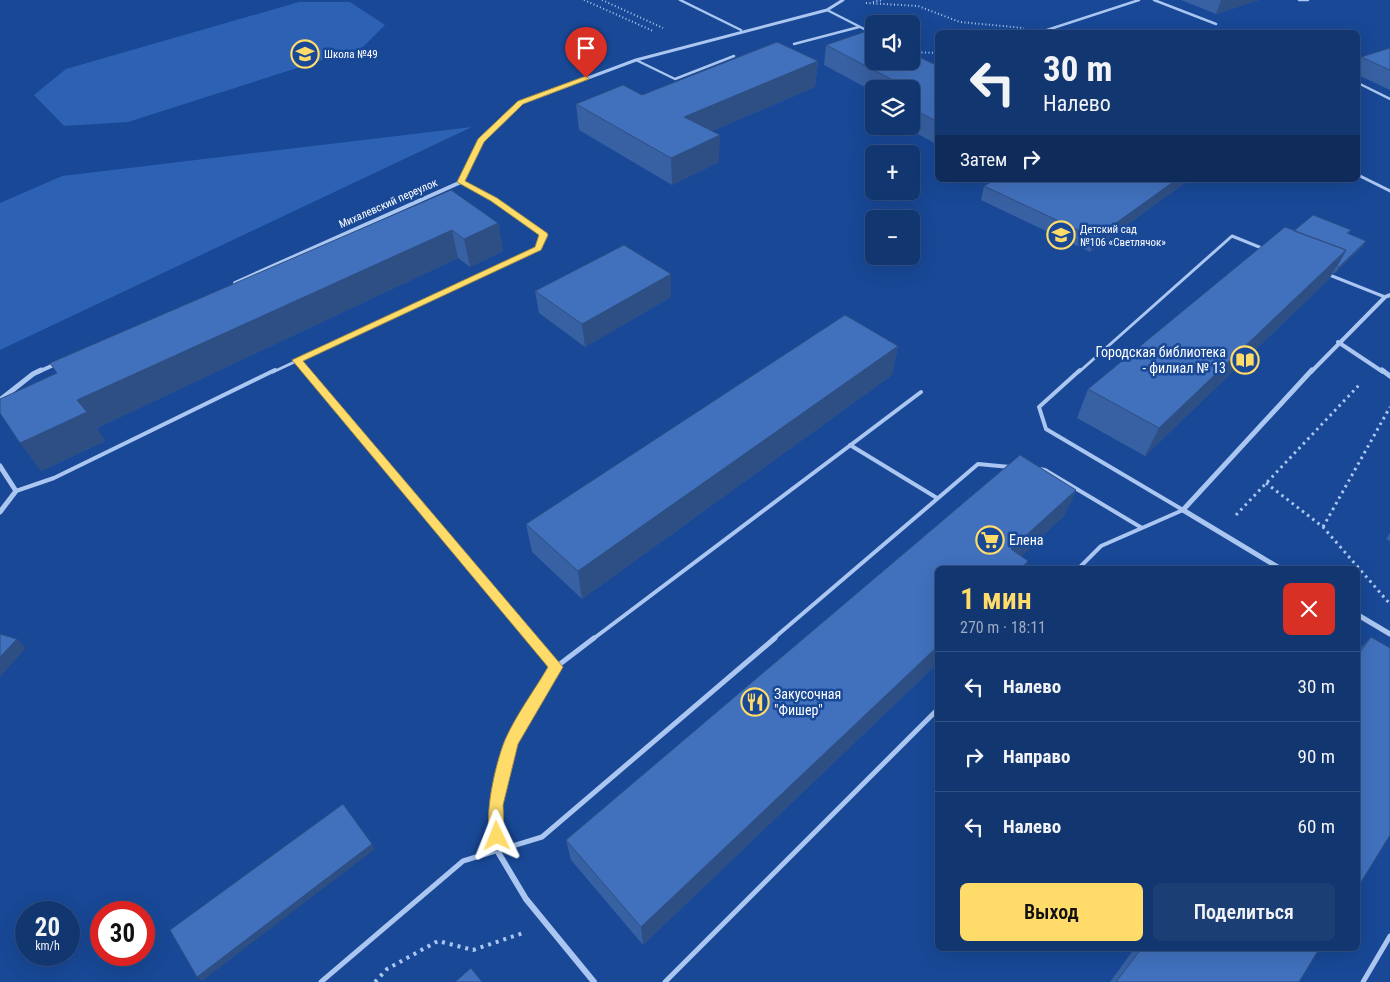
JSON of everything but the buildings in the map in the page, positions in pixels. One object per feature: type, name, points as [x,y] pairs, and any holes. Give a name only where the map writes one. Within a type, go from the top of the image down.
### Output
[{"type":"street","points":[[461,182],[480,141],[521,102],[636,60],[741,30],[826,10],[843,0]]},
{"type":"street","name":"Михалевский переулок","points":[[233,284],[461,182]]},
{"type":"street","points":[[1276,566],[1183,510],[1338,342],[1387,296]]},
{"type":"street","points":[[1338,342],[1390,376]]},
{"type":"street","points":[[0,400],[33,374],[60,362]]},
{"type":"street","points":[[0,466],[16,491],[0,512]]},
{"type":"street","points":[[1360,616],[1390,634]]},
{"type":"street","points":[[556,667],[512,742],[496,805],[498,852],[526,898],[594,982]]},
{"type":"lane","points":[[680,0],[741,30]]},
{"type":"lane","points":[[1047,30],[1139,0]]},
{"type":"lane","points":[[1154,0],[1216,24]]},
{"type":"lane","points":[[1299,0],[1308,0]]},
{"type":"lane","points":[[826,10],[865,30]]},
{"type":"lane","points":[[794,44],[859,27]]},
{"type":"lane","points":[[636,60],[675,79],[734,56]]},
{"type":"lane","points":[[1360,84],[1390,99]]},
{"type":"lane","points":[[1360,176],[1390,191]]},
{"type":"lane","points":[[16,491],[54,478],[297,360],[538,248],[544,235],[494,200],[461,182]]},
{"type":"lane","points":[[1183,510],[1046,430],[1039,407],[1232,236],[1268,250]]},
{"type":"lane","points":[[1322,272],[1387,296]]},
{"type":"lane","points":[[297,360],[556,667],[921,392]]},
{"type":"lane","points":[[850,445],[937,498]]},
{"type":"lane","points":[[321,982],[463,861],[542,838],[978,464],[1016,467]]},
{"type":"lane","points":[[1036,469],[1046,470],[1142,528]]},
{"type":"lane","points":[[1081,566],[1101,546],[1183,510]]},
{"type":"lane","points":[[664,982],[935,712]]},
{"type":"lane","points":[[1363,982],[1390,936]]},
{"type":"path","points":[[584,0],[654,32]]},
{"type":"path","points":[[602,0],[664,28],[710,39]]},
{"type":"path","points":[[826,10],[882,0]]},
{"type":"path","points":[[868,3],[918,6],[960,22],[1047,30]]},
{"type":"path","points":[[920,52],[935,53]]},
{"type":"path","points":[[1220,532],[1376,367]]},
{"type":"path","points":[[1323,527],[1390,407]]},
{"type":"path","points":[[1266,483],[1323,527],[1357,566]]},
{"type":"path","points":[[1360,570],[1390,604]]},
{"type":"path","points":[[375,982],[387,969],[438,941],[473,950],[547,925]]},
{"type":"shaded area","points":[[299,2],[350,2],[385,25],[363,47],[128,122],[64,126],[34,95],[66,69]]},
{"type":"shaded area","points":[[472,127],[0,350],[0,203],[62,176]]},
{"type":"place","name":"Школа №49","points":[[305,54]]},
{"type":"place","name":"Детский сад №106 «Светлячок»","points":[[1061,235]]},
{"type":"place","name":"Городская библиотека - филиал № 13","points":[[1245,360]]},
{"type":"place","name":"Елена","points":[[990,540]]},
{"type":"place","name":"Закусочная \"Фишер\"","points":[[755,702]]},
{"type":"route","points":[[497,836],[496,805],[512,742],[556,667],[297,360],[538,248],[544,235],[494,200],[461,182],[480,141],[521,102],[586,78]]}]
